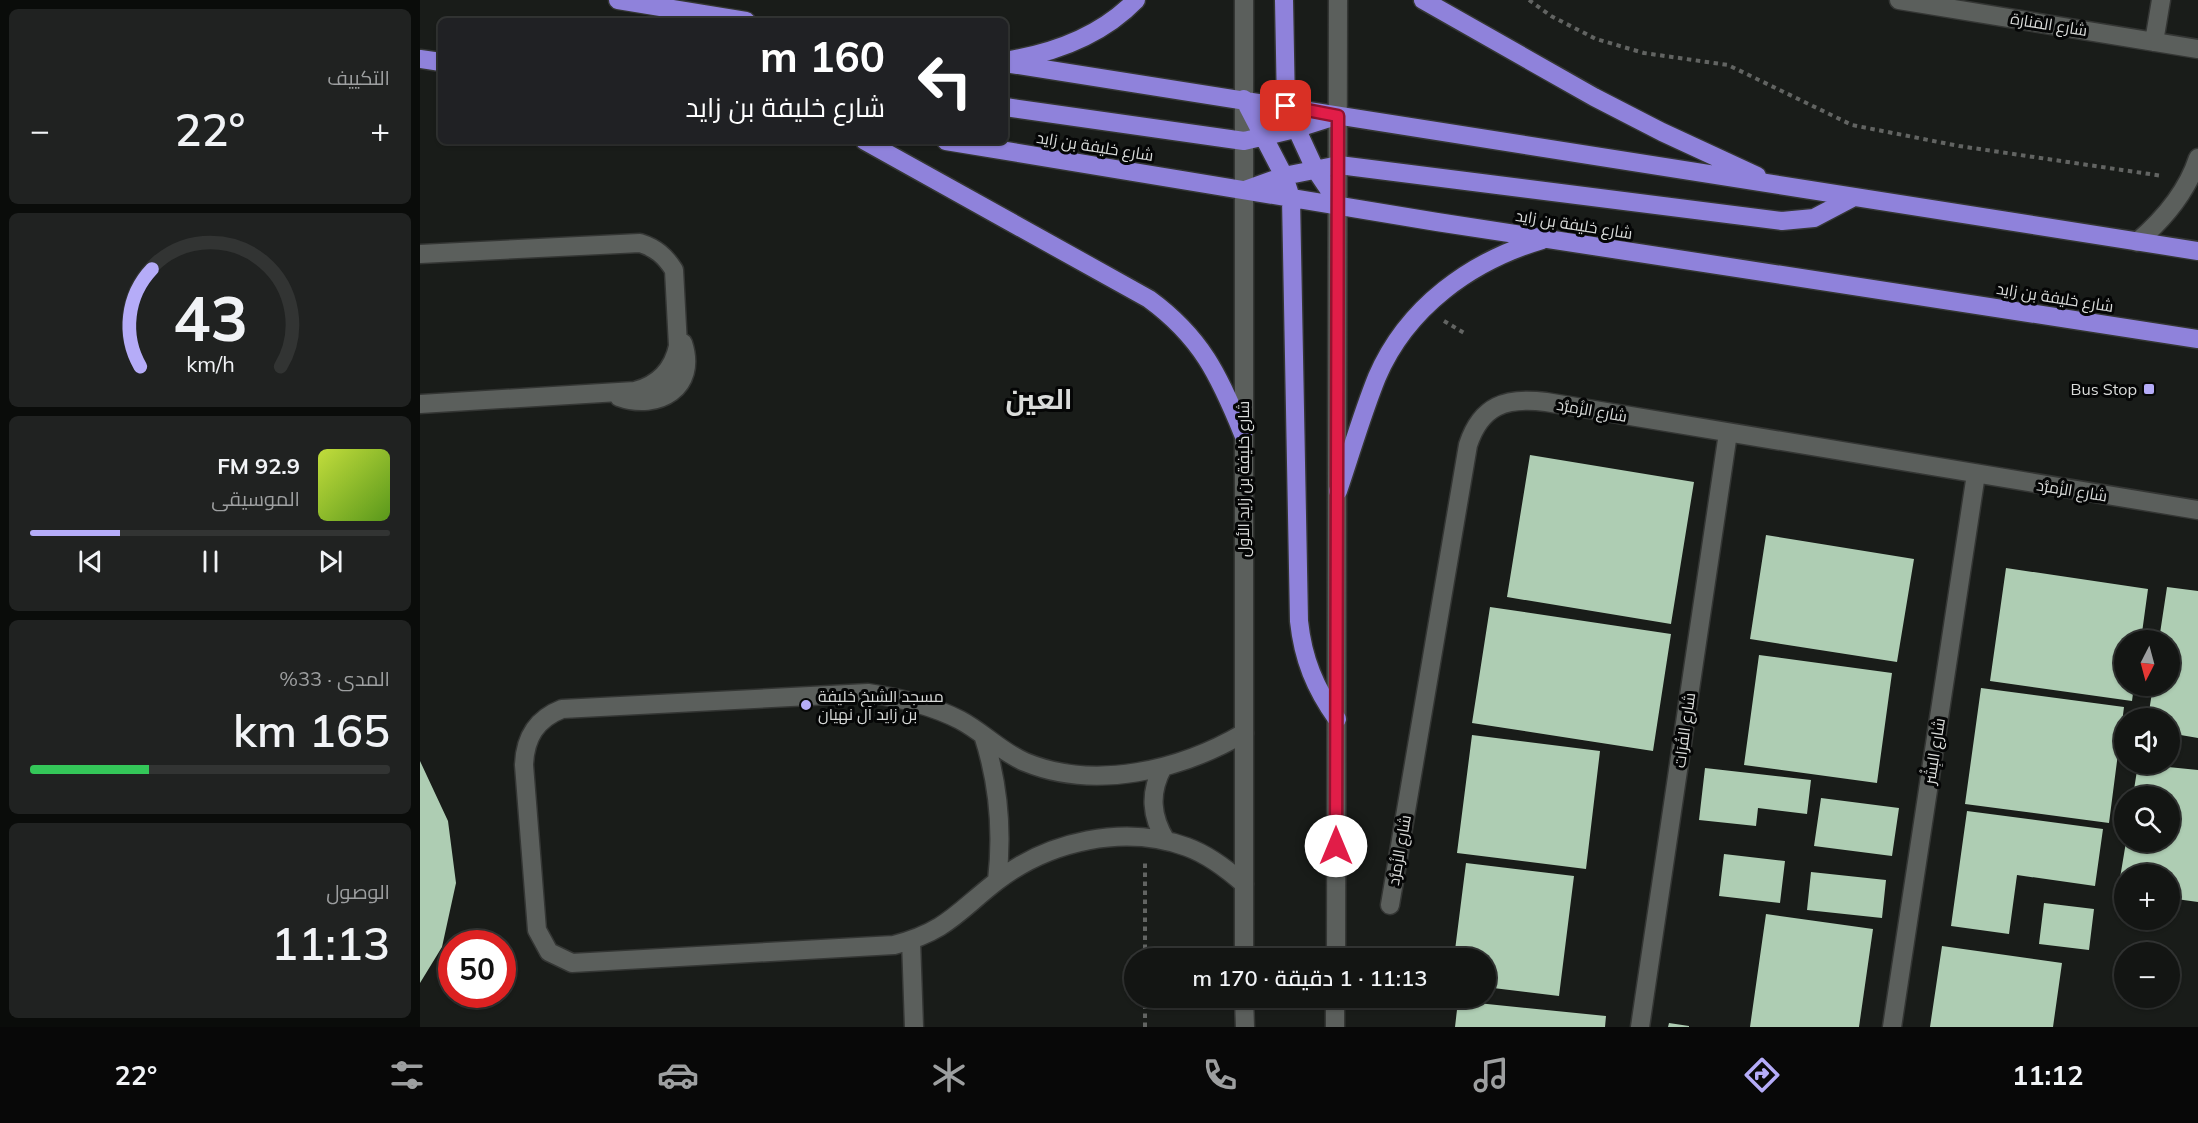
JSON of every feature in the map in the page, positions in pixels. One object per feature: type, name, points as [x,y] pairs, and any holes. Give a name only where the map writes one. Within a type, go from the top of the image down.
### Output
[{"type":"highway","points":[[618,0],[728,18]]},
{"type":"highway","points":[[1008,61],[1054,49],[1080,39],[1105,26],[1136,0]]},
{"type":"highway","points":[[1284,0],[1286,106],[1315,169],[1340,206]]},
{"type":"highway","points":[[1423,0],[1662,132],[1778,186]]},
{"type":"highway","points":[[1008,62],[2198,251]]},
{"type":"highway","points":[[1244,99],[1284,176],[1291,198],[1299,621],[1306,661],[1313,681],[1337,719]]},
{"type":"highway","points":[[1008,107],[1244,141],[1338,116]]},
{"type":"highway","points":[[870,144],[1149,299],[1168,313],[1201,347],[1217,372],[1243,434]]},
{"type":"highway","name":"شارع خليفة بن زايد","points":[[964,144],[1546,239],[2198,339]]},
{"type":"highway","points":[[1244,191],[1284,176],[1339,165],[1782,221],[1814,218],[1852,198]]},
{"type":"highway","points":[[1338,491],[1378,375],[1407,328],[1432,299],[1467,273],[1497,256],[1546,239]]},
{"type":"street","name":"شارع خليفة بن زايد الأول","points":[[1244,0],[1244,948]]},
{"type":"street","points":[[1335,948],[1340,206],[1338,0]]},
{"type":"street","name":"شارع المَنارة","points":[[1899,0],[2198,49]]},
{"type":"street","points":[[2154,42],[2161,0]]},
{"type":"street","points":[[2137,242],[2171,208],[2189,179],[2198,158]]},
{"type":"street","points":[[420,254],[640,243],[651,246],[660,252],[674,270],[677,327],[687,357],[682,379],[675,389],[661,399],[645,403],[611,394],[420,404]]},
{"type":"street","name":"شارع الزُمرُّد","points":[[1390,905],[1468,445],[1481,418],[1493,409],[1519,399],[2198,510]]},
{"type":"street","name":"شارع الفُرَات","points":[[1640,1027],[1728,433]]},
{"type":"street","name":"شارع البِشْر","points":[[1892,1027],[1976,474]]},
{"type":"street","points":[[1244,733],[1204,754],[1163,767],[1100,775],[1074,774],[1025,762],[1003,751],[982,734],[937,710],[914,702],[868,693],[562,709],[540,722],[526,743],[524,765],[537,930],[545,947],[560,959],[572,963],[876,946],[911,940],[946,924],[997,881],[1042,852],[1097,840],[1146,837],[1166,841],[1208,857],[1244,884]]},
{"type":"street","points":[[982,734],[994,772],[1001,821],[997,881]]},
{"type":"street","points":[[1163,767],[1157,778],[1153,804],[1155,817],[1166,841]]},
{"type":"street","points":[[911,940],[914,1027]]},
{"type":"street","points":[[1244,1008],[1245,1027]]},
{"type":"street","points":[[1335,1008],[1335,1027]]},
{"type":"path","points":[[1529,0],[1551,16],[1596,39],[1644,52],[1728,65],[1810,107],[1852,124],[1959,146],[2189,179]]},
{"type":"path","points":[[1145,948],[1146,837]]},
{"type":"path","points":[[1145,1008],[1145,1027]]},
{"type":"building","points":[[1530,455],[1694,482],[1671,624],[1507,597]]},
{"type":"building","points":[[1766,535],[1914,559],[1897,662],[1750,639]]},
{"type":"building","points":[[2006,568],[2148,589],[2142,630],[2114,630],[2114,696],[2133,696],[2132,701],[1990,681]]},
{"type":"building","points":[[2167,587],[2198,591],[2198,738],[2180,735],[2180,708],[2150,708],[2151,696],[2180,696],[2180,630],[2161,630]]},
{"type":"building","points":[[1490,607],[1671,634],[1653,751],[1472,723]]},
{"type":"building","points":[[1759,655],[1892,673],[1877,783],[1744,765]]},
{"type":"building","points":[[1981,688],[2124,707],[2114,708],[2115,774],[2109,823],[1965,804]]},
{"type":"building","points":[[1472,735],[1600,751],[1586,869],[1457,853]]},
{"type":"building","points":[[420,761],[448,821],[456,883],[446,930],[438,930],[438,954],[420,983]]},
{"type":"building","points":[[1705,768],[1811,780],[1807,814],[1758,808],[1756,826],[1699,820]]},
{"type":"building","points":[[2180,768],[2198,770],[2198,902],[2180,900],[2180,864],[2122,864],[2124,852],[2180,852],[2180,786],[2135,786],[2136,774],[2180,774]]},
{"type":"building","points":[[1821,798],[1899,808],[1892,856],[1814,846]]},
{"type":"building","points":[[1967,811],[2103,829],[2095,886],[2017,875],[2009,934],[1951,926]]},
{"type":"building","points":[[1724,854],[1785,861],[1780,903],[1719,896]]},
{"type":"building","points":[[1466,863],[1574,876],[1559,996],[1496,988],[1496,948],[1455,948]]},
{"type":"building","points":[[1811,872],[1886,880],[1882,918],[1807,910]]},
{"type":"building","points":[[2044,903],[2094,909],[2089,950],[2039,944]]},
{"type":"building","points":[[1766,914],[1873,929],[1859,1027],[1750,1027]]},
{"type":"building","points":[[1942,946],[2062,963],[2053,1027],[1930,1027]]},
{"type":"building","points":[[1496,1005],[1606,1016],[1605,1027],[1455,1027],[1457,1008],[1496,1008]]},
{"type":"building","points":[[1669,1023],[1689,1026],[1689,1027],[1668,1027]]},
{"type":"place","name":"Bus Stop","points":[[2149,389]]},
{"type":"place","name":"مسجد الشيخ خليفة بن زايد آل نهيان","points":[[806,705]]},
{"type":"district","name":"العين","points":[[1039,399]]},
{"type":"route","points":[[1286,106],[1338,116],[1340,206],[1336,846]]}]
